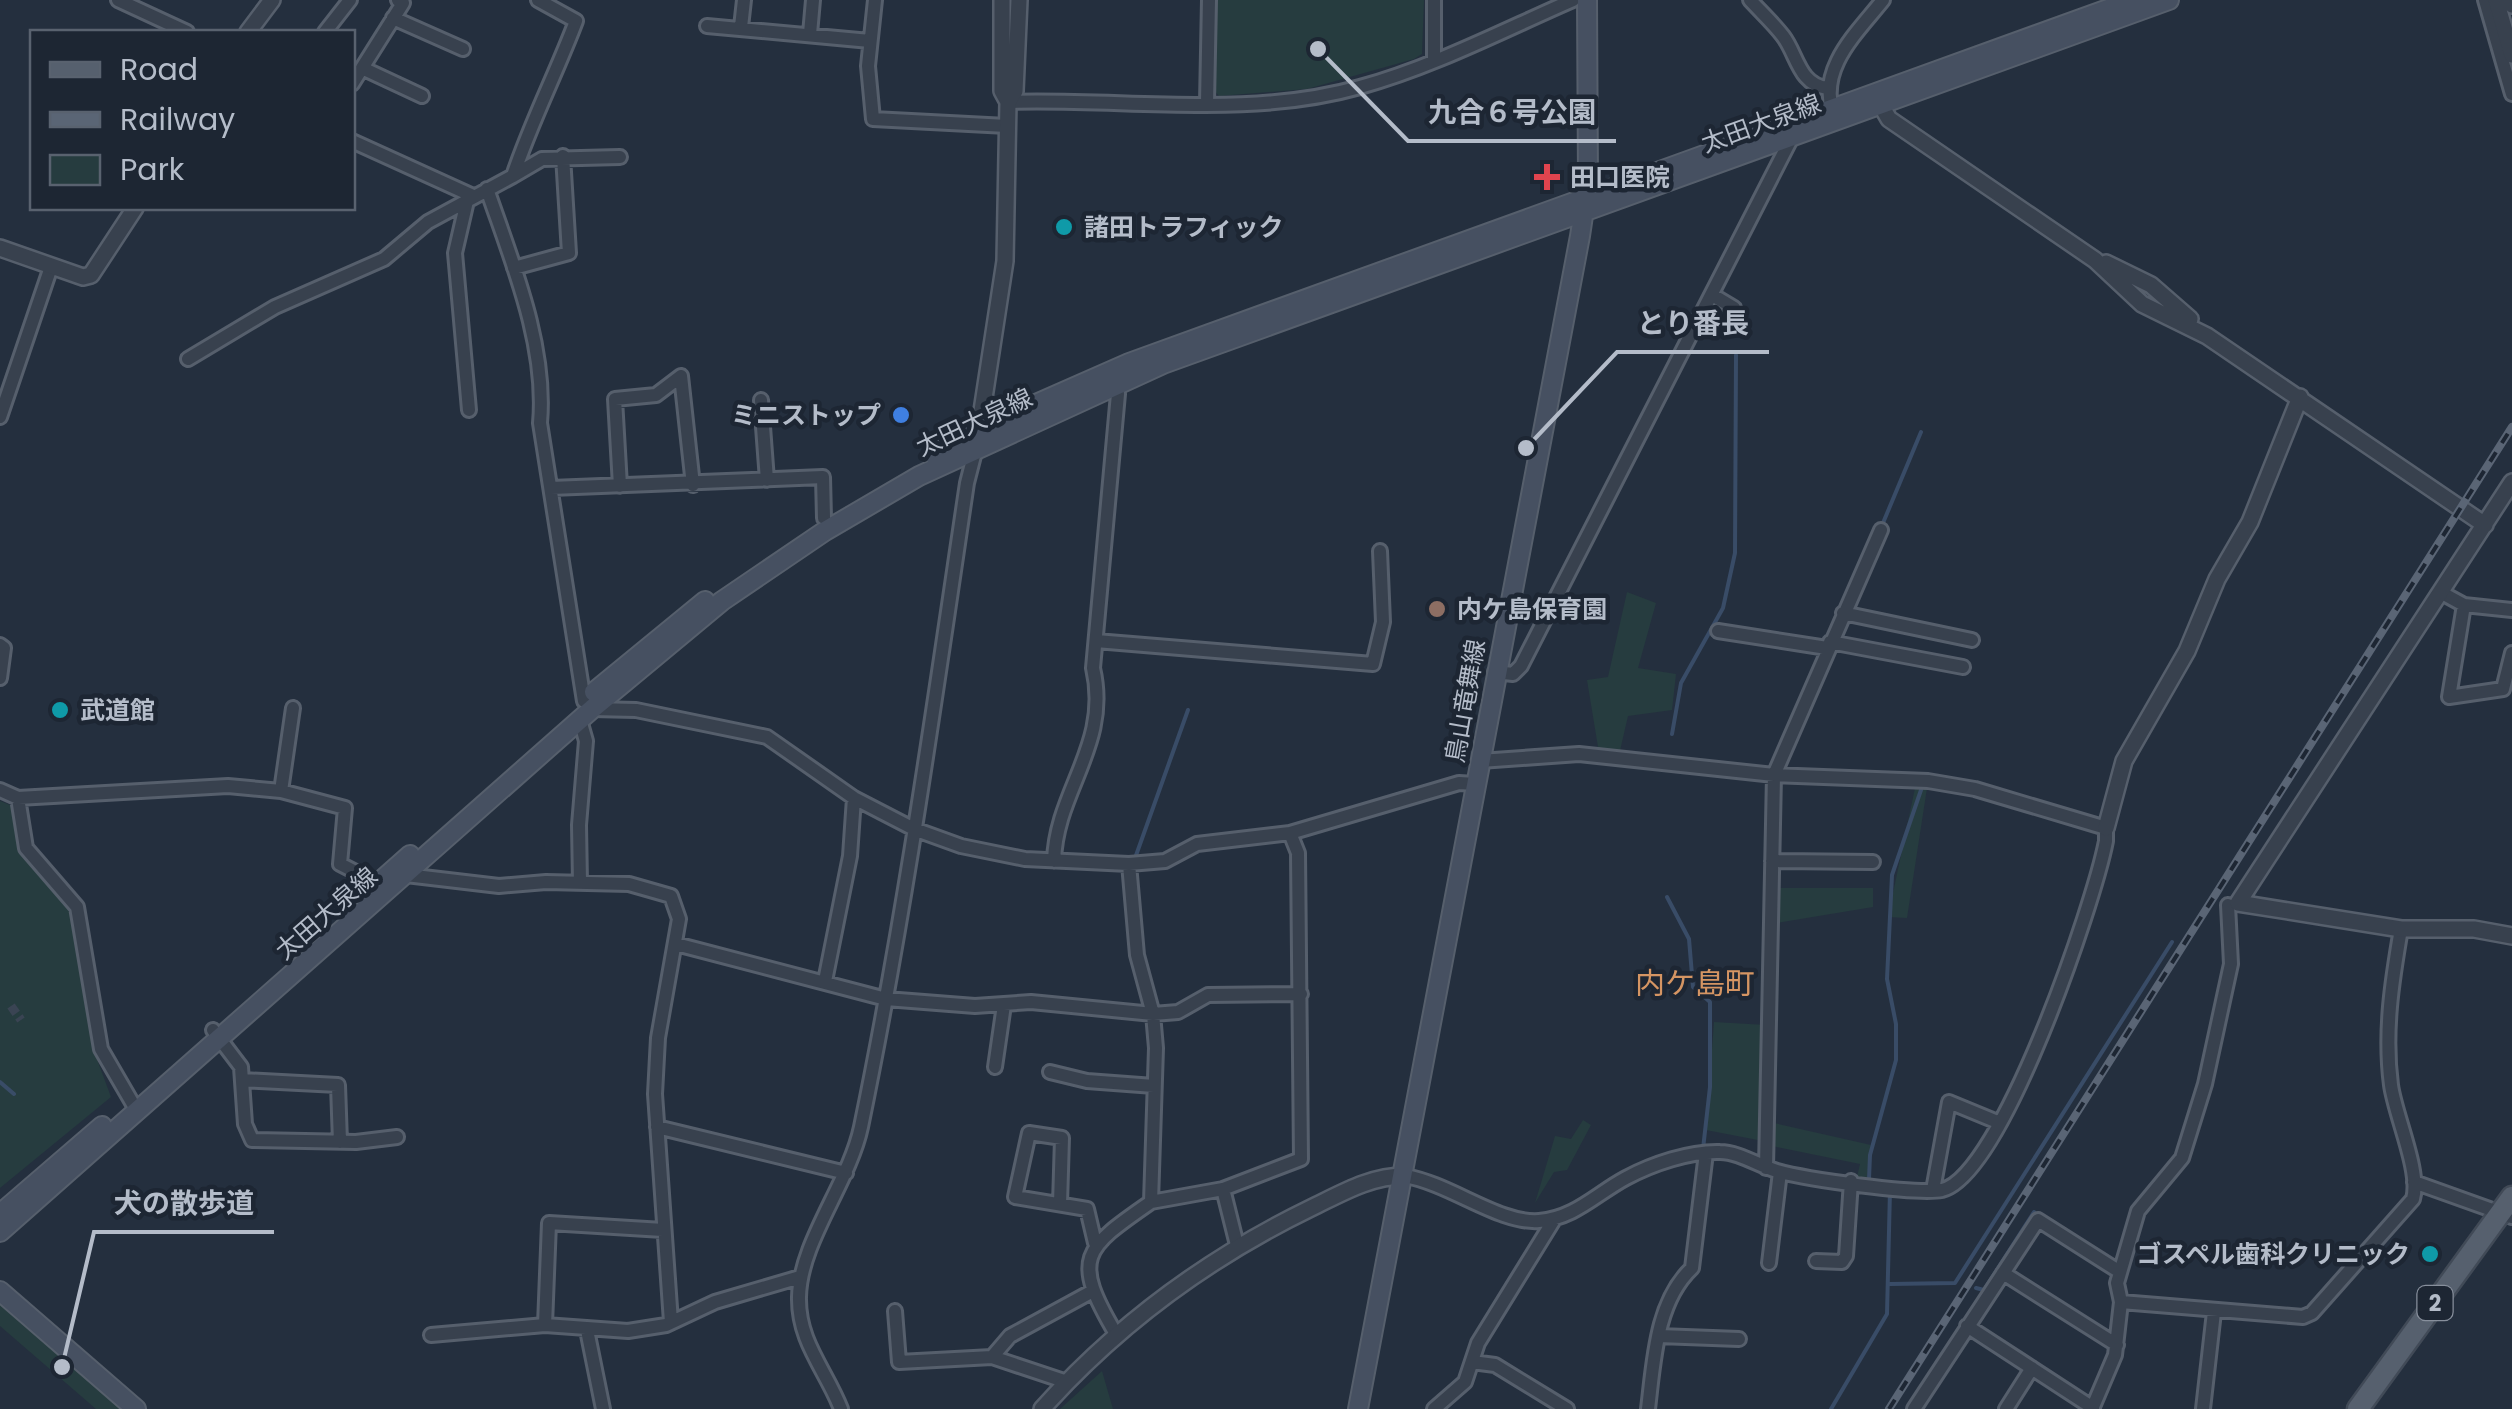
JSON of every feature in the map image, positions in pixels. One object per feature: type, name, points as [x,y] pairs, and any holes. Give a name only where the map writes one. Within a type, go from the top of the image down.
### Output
[{"type":"main road","name":"鳥山竜舞線","points":[[1358,1409],[1584,206],[1587,0]]},
{"type":"main road","name":"太田大泉線","points":[[0,1214],[217,1035],[720,589],[824,518],[978,438],[1113,378],[1834,116],[2133,0]]},
{"type":"main road","name":"太田大泉線","points":[[1877,100],[2169,0]]},
{"type":"main road","name":"太田大泉線","points":[[1584,206],[1791,139],[1834,116]]},
{"type":"main road","name":"太田大泉線","points":[[392,882],[585,710],[722,602],[810,541],[978,438]]},
{"type":"main road","name":"太田大泉線","points":[[0,1232],[133,1107]]},
{"type":"main road","name":"2","points":[[2358,1409],[2508,1209]]},
{"type":"main road","points":[[0,1291],[136,1409]]},
{"type":"street","points":[[118,0],[142,4],[185,30]]},
{"type":"street","points":[[250,30],[272,0]]},
{"type":"street","points":[[327,30],[350,0]]},
{"type":"street","points":[[355,79],[403,3],[398,0]]},
{"type":"street","points":[[513,176],[534,114],[553,82],[576,20],[538,0]]},
{"type":"street","points":[[741,27],[744,0]]},
{"type":"street","points":[[810,34],[813,0]]},
{"type":"street","points":[[876,0],[870,41],[873,119],[1007,126]]},
{"type":"street","points":[[1002,0],[1002,91],[1008,102]]},
{"type":"street","points":[[840,1409],[808,1348],[800,1318],[800,1277],[860,1133],[886,999],[1005,261],[1008,102],[1015,91],[1018,0]]},
{"type":"street","points":[[1207,103],[1209,0]]},
{"type":"street","points":[[1434,0],[1434,58]]},
{"type":"street","points":[[1008,102],[1258,102],[1359,88],[1573,0]]},
{"type":"street","points":[[1750,0],[1786,39],[1805,75],[1817,86],[1827,88]]},
{"type":"street","points":[[1834,116],[1827,88],[1832,70],[1883,0]]},
{"type":"street","points":[[2485,0],[2512,94]]},
{"type":"street","points":[[2496,0],[2512,55]]},
{"type":"street","points":[[393,18],[464,49]]},
{"type":"street","points":[[707,26],[870,41]]},
{"type":"street","points":[[362,68],[422,96]]},
{"type":"street","points":[[1877,100],[1889,119],[2095,260],[2142,304],[2207,336],[2485,525]]},
{"type":"street","points":[[1495,672],[1513,674],[1521,666],[1714,296],[1791,139]]},
{"type":"street","points":[[355,142],[470,198]]},
{"type":"street","points":[[514,268],[568,253],[563,156]]},
{"type":"street","points":[[188,360],[276,306],[384,260],[428,222],[542,159],[620,157]]},
{"type":"street","points":[[487,189],[514,268],[543,384],[540,423],[585,710],[580,883]]},
{"type":"street","points":[[469,410],[455,252],[470,198]]},
{"type":"street","points":[[0,248],[51,267],[92,275],[135,210]]},
{"type":"street","points":[[0,417],[51,267]]},
{"type":"street","points":[[1714,296],[1734,308]]},
{"type":"street","points":[[620,486],[616,399],[656,395],[681,376],[693,484]]},
{"type":"street","points":[[1054,861],[1055,826],[1070,790],[1078,783],[1091,744],[1113,378]]},
{"type":"street","points":[[1042,1409],[1116,1334],[1237,1245],[1368,1180],[1404,1176],[1455,1190],[1512,1219],[1555,1218],[1579,1209],[1627,1178],[1706,1152],[1728,1152],[1773,1170],[1933,1190],[1944,1189],[1968,1174],[2000,1123],[2052,1013],[2098,876],[2124,762],[2187,651],[2217,579],[2250,522],[2300,397]]},
{"type":"street","points":[[761,400],[766,480]]},
{"type":"street","points":[[551,488],[823,477],[824,518]]},
{"type":"street","points":[[2512,482],[2238,904],[2401,929],[2474,930],[2512,936]]},
{"type":"street","points":[[1770,1263],[1774,774],[1881,530]]},
{"type":"street","points":[[1096,641],[1373,664],[1383,622],[1380,551]]},
{"type":"street","points":[[2442,593],[2464,604],[2512,610]]},
{"type":"street","points":[[2464,604],[2449,697],[2503,688],[2512,653]]},
{"type":"street","points":[[1843,613],[1972,640]]},
{"type":"street","points":[[1718,631],[1964,668]]},
{"type":"street","points":[[0,645],[4,648],[0,678]]},
{"type":"street","points":[[280,791],[294,708]]},
{"type":"street","points":[[585,710],[636,710],[756,733],[854,798],[914,830],[962,846],[1054,861],[1129,864],[1165,860],[1196,844],[1290,833],[1459,783],[1475,784]]},
{"type":"street","points":[[1480,761],[1541,753],[1579,754],[1774,774],[1928,781],[1975,789],[2106,828]]},
{"type":"street","points":[[0,790],[18,798],[228,786],[280,791],[345,808],[340,864],[392,882],[500,886],[629,884],[671,896],[679,919],[658,1038],[657,1126],[672,1322]]},
{"type":"street","points":[[18,798],[26,848],[77,907],[100,1049],[133,1107]]},
{"type":"street","points":[[825,981],[850,856],[854,798]]},
{"type":"street","points":[[1095,1243],[1151,1202],[1223,1190],[1301,1159],[1298,852],[1290,833]]},
{"type":"street","points":[[1772,861],[1873,862]]},
{"type":"street","points":[[1129,864],[1137,955],[1153,1014],[1151,1202]]},
{"type":"street","points":[[1967,1326],[2092,1408],[2117,1345],[2120,1272],[2138,1211],[2182,1158],[2205,1084],[2230,964],[2228,905]]},
{"type":"street","points":[[2121,1302],[2303,1317],[2312,1312],[2413,1199],[2414,1182],[2391,1085],[2389,1053],[2388,1022],[2401,929]]},
{"type":"street","points":[[676,944],[886,999],[1004,1005],[1030,1002],[1153,1014],[1178,1012],[1208,995],[1301,994]]},
{"type":"street","points":[[996,1066],[1004,1005]]},
{"type":"street","points":[[217,1035],[238,1059],[245,1124],[252,1140],[340,1142],[396,1137]]},
{"type":"street","points":[[1050,1072],[1086,1081],[1154,1086]]},
{"type":"street","points":[[242,1080],[338,1085],[340,1142]]},
{"type":"street","points":[[1933,1190],[1949,1102],[2000,1123]]},
{"type":"street","points":[[657,1126],[846,1173]]},
{"type":"street","points":[[1060,1204],[1062,1138],[1029,1132],[1015,1198],[1087,1209],[1095,1243],[1092,1292],[1116,1334]]},
{"type":"street","points":[[1648,1409],[1659,1336],[1678,1278],[1692,1268],[1706,1152]]},
{"type":"street","points":[[1816,1261],[1842,1262],[1846,1256],[1851,1181]]},
{"type":"street","points":[[2414,1182],[2508,1209]]},
{"type":"street","points":[[1223,1190],[1237,1245]]},
{"type":"street","points":[[1434,1409],[1465,1382],[1478,1344],[1555,1218]]},
{"type":"street","points":[[1914,1409],[2038,1220],[2120,1272]]},
{"type":"street","points":[[545,1324],[549,1222],[663,1230]]},
{"type":"street","points":[[2003,1273],[2117,1345]]},
{"type":"street","points":[[431,1336],[545,1324],[628,1331],[672,1322],[727,1297],[800,1277]]},
{"type":"street","points":[[992,1357],[1010,1336],[1092,1292]]},
{"type":"street","points":[[895,1312],[898,1362],[992,1357],[1067,1382]]},
{"type":"street","points":[[2204,1409],[2214,1312]]},
{"type":"street","points":[[588,1330],[604,1409]]},
{"type":"street","points":[[1659,1336],[1739,1339]]},
{"type":"street","points":[[1472,1362],[1495,1365],[1567,1409]]},
{"type":"street","points":[[2006,1409],[2032,1368]]},
{"type":"green space","points":[[1215,0],[1424,0],[1422,54],[1307,89],[1219,96],[1213,89]]},
{"type":"green space","points":[[1627,592],[1656,603],[1638,668],[1676,674],[1672,710],[1628,716],[1619,755],[1599,753],[1587,680],[1608,677]]},
{"type":"green space","points":[[1915,788],[1927,788],[1907,918],[1888,917]]},
{"type":"green space","points":[[0,801],[15,807],[21,818],[30,864],[74,909],[98,1062],[111,1097],[0,1188]]},
{"type":"green space","points":[[1776,888],[1873,888],[1873,907],[1776,923]]},
{"type":"green space","points":[[1714,1022],[1766,1025],[1763,1141],[1706,1130]]},
{"type":"green space","points":[[1583,1120],[1591,1125],[1567,1170],[1554,1172],[1535,1203],[1555,1136],[1571,1139]]},
{"type":"green space","points":[[1774,1123],[1871,1145],[1867,1178],[1857,1177],[1860,1164],[1772,1146]]},
{"type":"green space","points":[[0,1302],[123,1409],[96,1409],[0,1326]]},
{"type":"green space","points":[[1102,1371],[1113,1409],[1060,1409]]},
{"type":"waterway","points":[[1672,734],[1681,683],[1723,608],[1735,553],[1736,355]]},
{"type":"waterway","points":[[1883,523],[1921,432]]},
{"type":"waterway","points":[[1134,861],[1188,710]]},
{"type":"waterway","points":[[1869,1179],[1870,1155],[1896,1060],[1896,1024],[1887,979],[1892,875],[1921,790]]},
{"type":"waterway","points":[[1667,897],[1689,939],[1693,987],[1710,1002],[1710,1087],[1703,1149]]},
{"type":"waterway","points":[[1890,1284],[1955,1283],[2172,942]]},
{"type":"waterway","points":[[0,1082],[14,1094]]},
{"type":"waterway","points":[[1831,1409],[1887,1314],[1890,1190]]},
{"type":"waterway","points":[[1976,1288],[1984,1290],[2034,1212]]},
{"type":"tunnel","points":[[11,1006],[21,1020]]},
{"type":"railway","points":[[1889,1409],[2512,427]]},
{"type":"place","name":"九合６号公園","points":[[1318,49]]},
{"type":"place","name":"田口医院","points":[[1547,177]]},
{"type":"place","name":"諸田トラフィック","points":[[1064,227]]},
{"type":"place","name":"ミニストップ","points":[[901,415]]},
{"type":"place","name":"とり番長","points":[[1526,448]]},
{"type":"place","name":"内ケ島保育園","points":[[1437,609]]},
{"type":"place","name":"武道館","points":[[60,710]]},
{"type":"place","name":"ゴスペル歯科クリニック","points":[[2430,1254]]},
{"type":"place","name":"犬の散歩道","points":[[62,1367]]},
{"type":"district","name":"内ケ島町","points":[[1695,984]]}]
